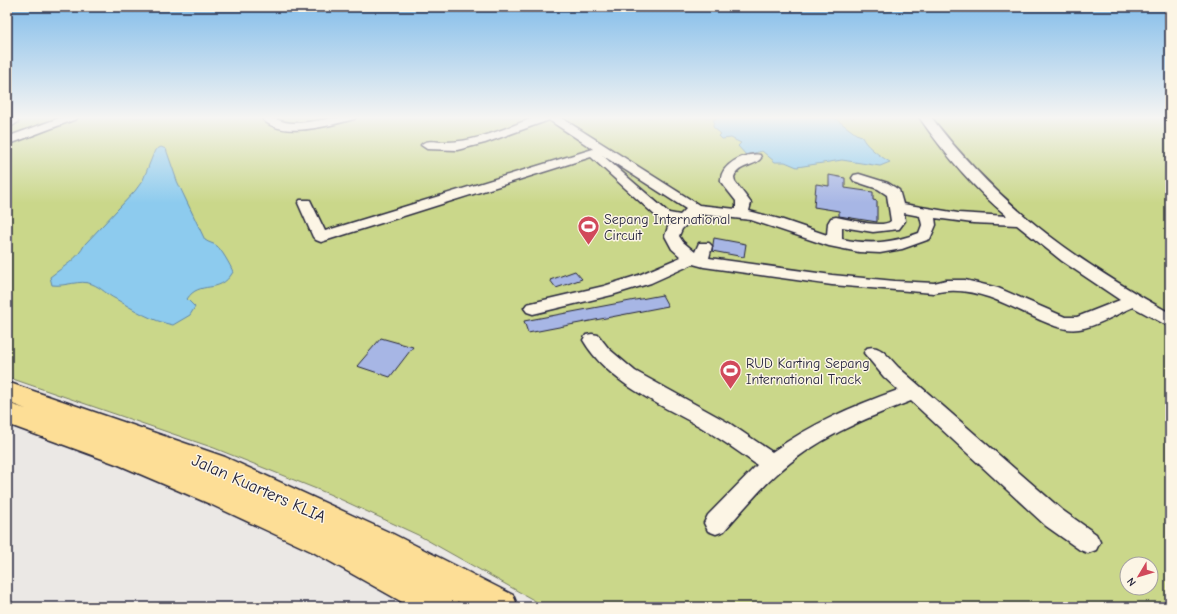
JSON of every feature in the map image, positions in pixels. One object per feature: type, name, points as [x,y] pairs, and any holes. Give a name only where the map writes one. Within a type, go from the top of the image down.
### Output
[{"type":"main road","name":"Jalan Kuarters KLIA","points":[[7,392],[215,466],[382,544],[501,607]]},
{"type":"main road","name":"Jalan Kuarters KLIA","points":[[7,413],[130,457],[220,495],[324,542],[443,607]]},
{"type":"street","points":[[447,146],[458,146]]},
{"type":"street","points":[[582,146],[664,216],[682,220]]},
{"type":"street","points":[[592,146],[695,209],[755,217],[834,243],[866,249],[887,249],[902,246],[925,236],[929,225],[927,213]]},
{"type":"street","points":[[949,146],[981,185],[1020,221],[1060,253],[1133,301],[1170,321]]},
{"type":"street","points":[[305,204],[321,237],[592,153]]},
{"type":"street","points":[[740,215],[744,207],[744,202],[730,186],[727,178],[728,173],[740,163],[755,158]]},
{"type":"street","points":[[834,243],[836,221],[886,228],[894,226],[898,221],[894,193],[883,186],[859,178]]},
{"type":"street","points":[[897,207],[927,213],[996,221],[1020,221]]},
{"type":"street","points":[[695,209],[675,228],[672,236],[681,249],[699,255],[856,282],[934,288],[946,285],[965,285],[992,292],[1053,319],[1070,324],[1079,324],[1133,301]]},
{"type":"street","points":[[533,308],[606,291],[646,279],[699,255]]},
{"type":"street","points":[[592,340],[605,357],[640,383],[748,445],[773,465]]},
{"type":"street","points":[[873,353],[914,392],[1054,518],[1088,542]]},
{"type":"street","points":[[716,523],[773,465],[831,425],[853,414],[914,392]]},
{"type":"green space","name":"Sepang International Circuit","points":[[7,146],[1170,146],[1170,607],[546,607],[418,535],[329,494],[214,448],[7,377]]},
{"type":"water","points":[[738,146],[869,146],[877,154],[890,162],[880,166],[842,160],[797,167],[785,162],[775,162],[762,151],[746,155]]},
{"type":"water","points":[[161,147],[166,149],[177,181],[205,240],[219,248],[233,272],[222,284],[204,288],[192,293],[187,299],[195,307],[190,315],[173,325],[143,315],[92,284],[83,282],[52,285],[50,277],[74,259],[85,244],[135,191],[143,180],[155,150]]},
{"type":"building","points":[[829,175],[845,178],[845,188],[873,192],[873,200],[877,201],[877,222],[839,216],[839,211],[814,207],[816,184],[829,186]]},
{"type":"building","points":[[714,238],[746,244],[744,257],[712,251]]},
{"type":"building","points":[[575,271],[582,279],[556,288],[550,280]]},
{"type":"building","points":[[662,295],[668,306],[528,333],[524,321]]},
{"type":"building","points":[[381,338],[413,347],[390,377],[357,366]]},
{"type":"place","name":"Sepang International Circuit","points":[[588,246]]},
{"type":"place","name":"RUD Karting Sepang International Track","points":[[731,390]]}]
